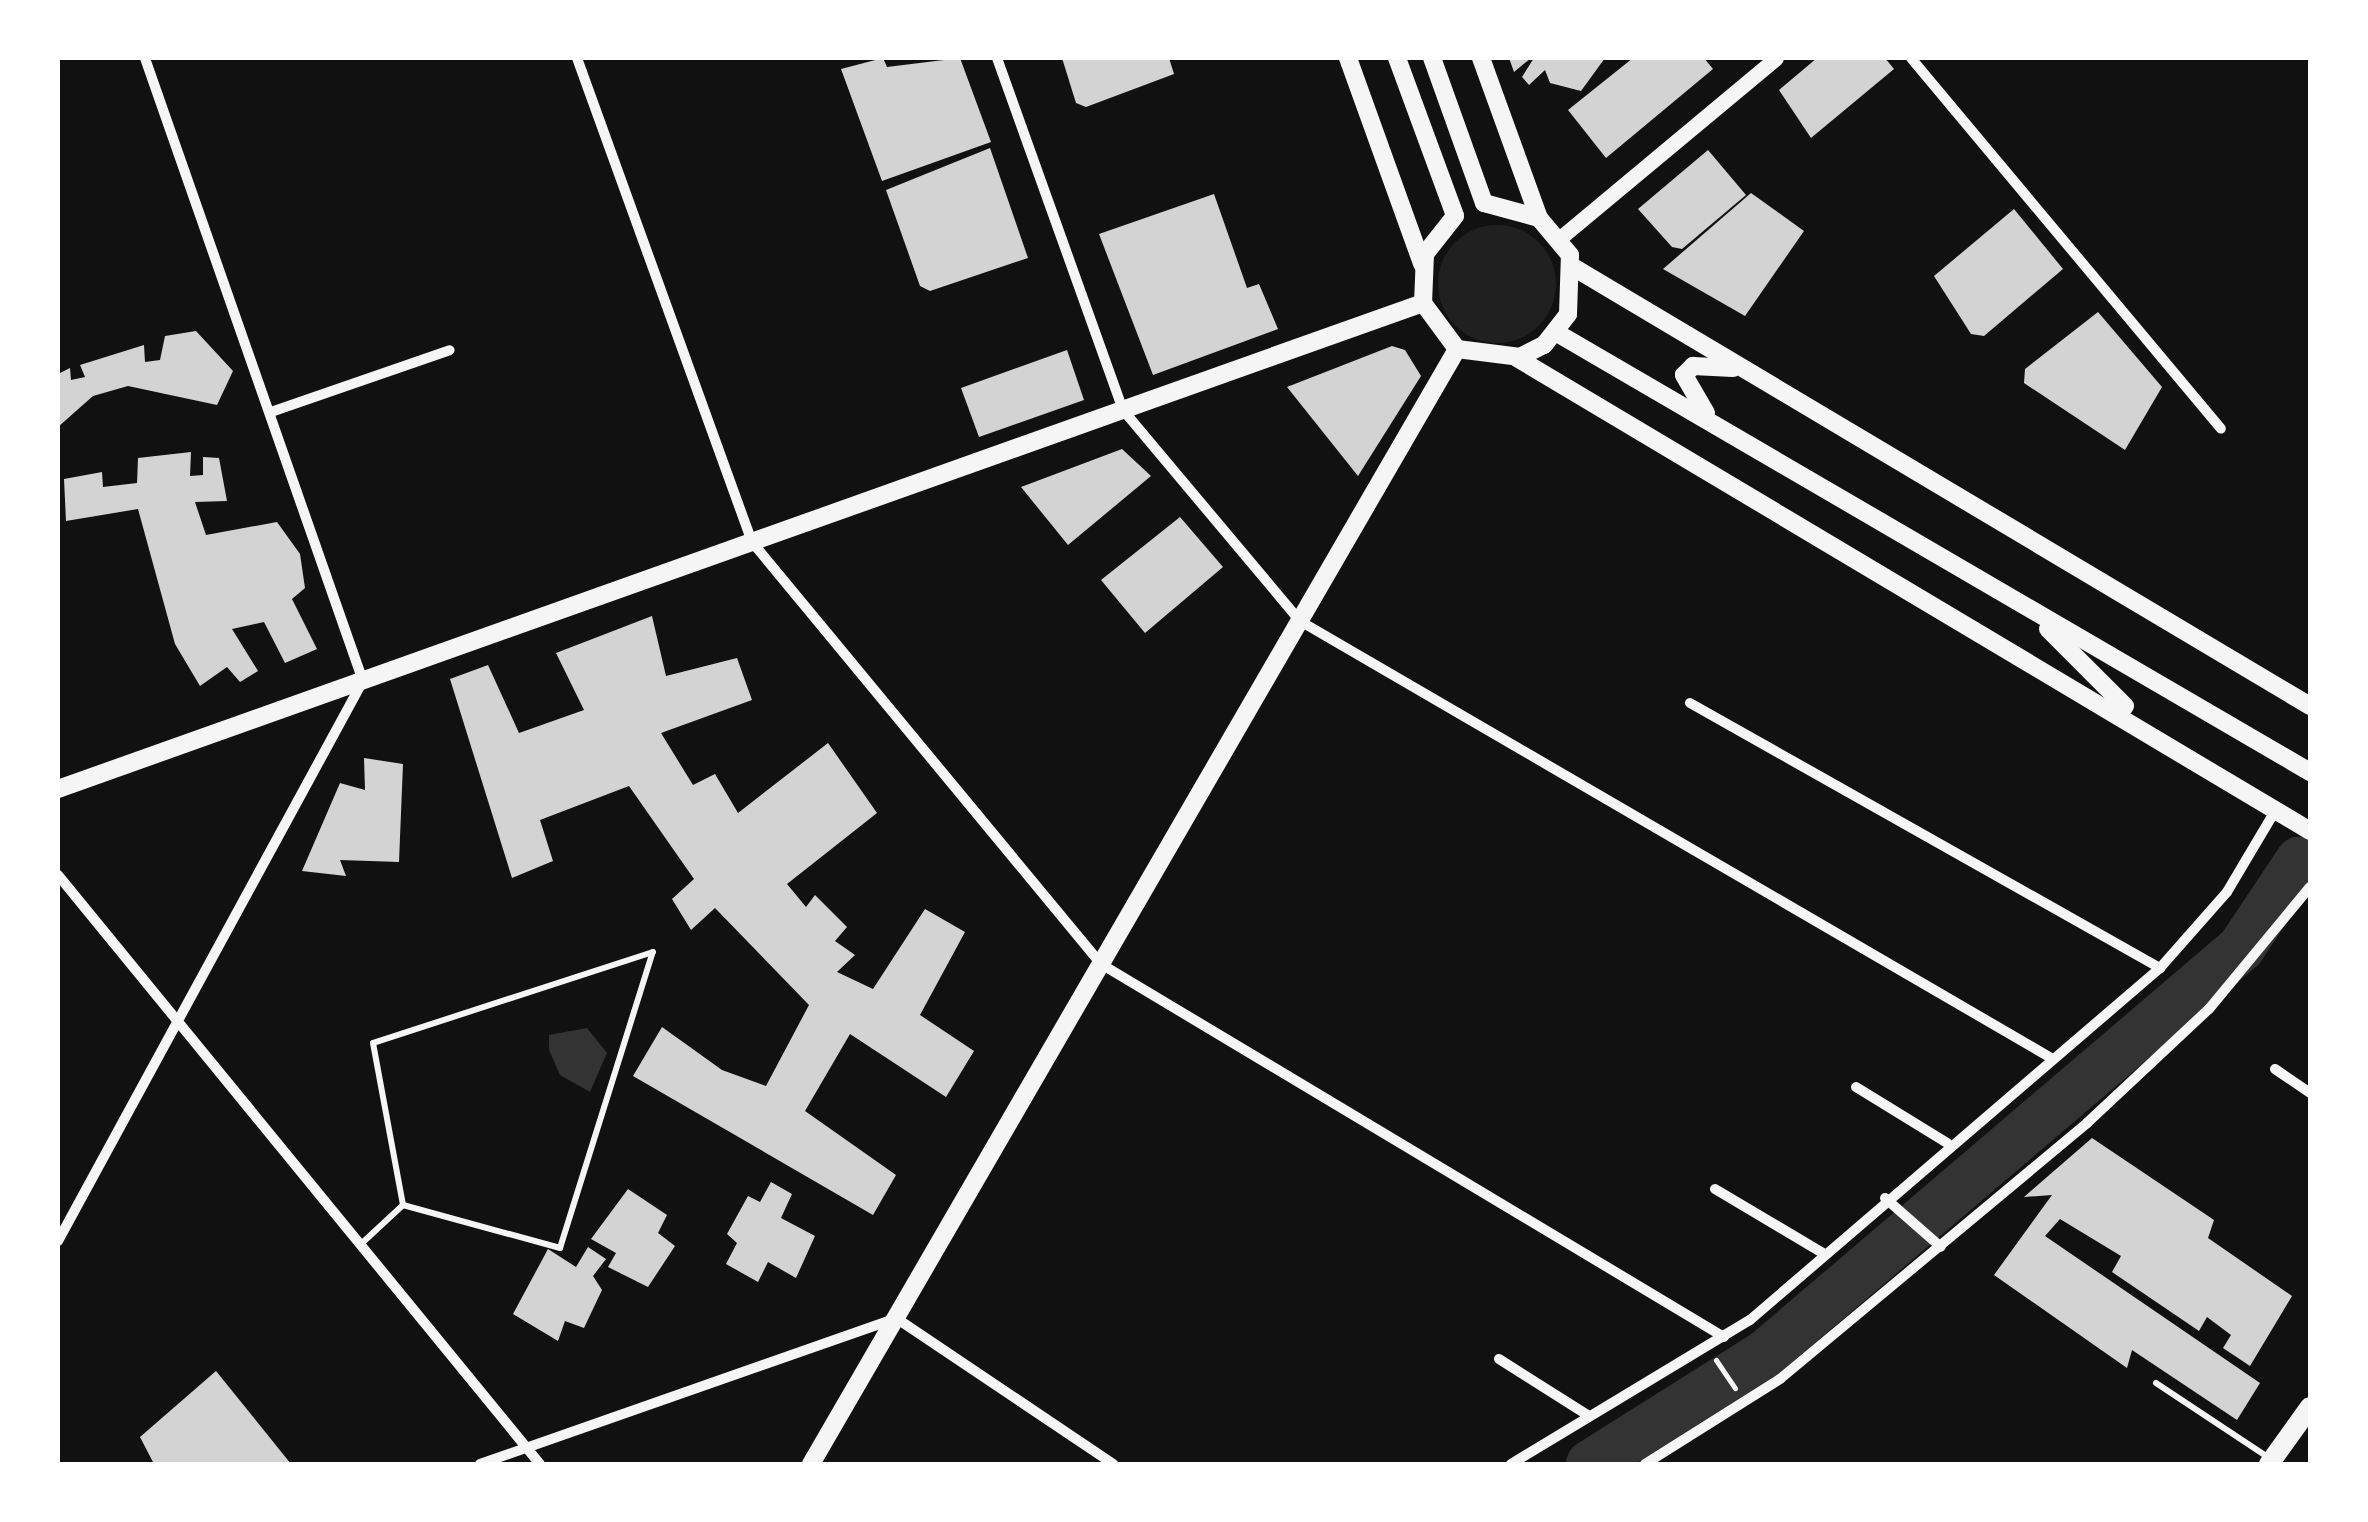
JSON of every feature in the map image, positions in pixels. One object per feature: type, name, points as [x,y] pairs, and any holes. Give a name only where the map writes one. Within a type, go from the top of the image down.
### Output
[{"type":"main road","points":[[1348,58],[1422,264],[1423,303],[1457,350],[1516,358],[2146,726],[2310,831]]},
{"type":"main road","points":[[1398,58],[1454,216],[1422,264]]},
{"type":"main road","points":[[1432,58],[1484,203],[1539,218]]},
{"type":"main road","points":[[1481,58],[1539,218],[1560,238],[1573,268],[1574,295],[1557,332],[1516,358]]},
{"type":"main road","points":[[1573,268],[2310,706]]},
{"type":"main road","points":[[58,789],[1423,303]]},
{"type":"main road","points":[[1557,332],[2310,772]]},
{"type":"main road","points":[[810,1464],[1457,350]]},
{"type":"main road","points":[[1720,428],[1684,375],[1693,366],[1744,369]]},
{"type":"main road","points":[[2030,611],[2146,726]]},
{"type":"main road","points":[[2270,1462],[2310,1407]]},
{"type":"street","points":[[58,1242],[363,680],[146,58]]},
{"type":"street","points":[[577,58],[752,542],[1102,964],[1724,1337]]},
{"type":"street","points":[[997,58],[1123,410],[1300,622],[2051,1058]]},
{"type":"street","points":[[1560,238],[1776,58]]},
{"type":"street","points":[[1911,58],[2222,429]]},
{"type":"street","points":[[271,412],[450,350]]},
{"type":"street","points":[[1690,703],[2160,968]]},
{"type":"street","points":[[1511,1464],[1724,1337],[1947,1143],[2160,968],[2227,892],[2275,811]]},
{"type":"street","points":[[58,875],[540,1464]]},
{"type":"street","points":[[1644,1464],[1744,1404],[1941,1247],[2208,1009],[2310,887]]},
{"type":"street","points":[[2275,1069],[2310,1093]]},
{"type":"street","points":[[1856,1086],[1947,1143]]},
{"type":"street","points":[[1715,1189],[1823,1253]]},
{"type":"street","points":[[1885,1198],[1941,1247]]},
{"type":"street","points":[[480,1464],[896,1318],[1113,1464]]},
{"type":"street","points":[[1499,1359],[1590,1416]]},
{"type":"lane","points":[[653,952],[560,1248],[403,1205],[373,1043],[653,952]]},
{"type":"lane","points":[[361,1244],[403,1205]]},
{"type":"lane","points":[[2156,1383],[2270,1462]]},
{"type":"path","points":[[1708,1347],[1744,1404]]},
{"type":"shaded area","points":[[1497,225],[1519,230],[1539,242],[1551,262],[1556,284],[1551,306],[1539,326],[1519,338],[1497,343],[1475,338],[1455,326],[1443,306],[1438,284],[1443,262],[1455,242],[1475,230]]},
{"type":"shaded area","points":[[587,1028],[607,1053],[590,1092],[560,1075],[549,1050],[549,1035]]},
{"type":"building","points":[[883,58],[887,67],[960,58],[991,142],[882,181],[841,69]]},
{"type":"building","points":[[1062,58],[1169,58],[1174,74],[1086,107],[1076,103]]},
{"type":"building","points":[[1509,58],[1531,58],[1514,72]]},
{"type":"building","points":[[1534,58],[1605,58],[1581,91],[1550,83],[1545,70],[1529,85],[1522,77]]},
{"type":"building","points":[[1633,58],[1704,58],[1713,69],[1606,158],[1568,110]]},
{"type":"building","points":[[1817,58],[1885,58],[1894,69],[1811,138],[1779,90]]},
{"type":"building","points":[[990,148],[1028,258],[930,291],[920,286],[886,190]]},
{"type":"building","points":[[1708,150],[1746,195],[1682,249],[1672,247],[1638,209]]},
{"type":"building","points":[[1751,193],[1804,231],[1745,316],[1663,269]]},
{"type":"building","points":[[1214,194],[1247,288],[1259,284],[1278,329],[1153,375],[1099,234]]},
{"type":"building","points":[[2014,209],[2063,269],[1984,336],[1971,334],[1934,276]]},
{"type":"building","points":[[2098,312],[2162,387],[2125,450],[2024,383],[2025,369]]},
{"type":"building","points":[[196,331],[233,371],[217,405],[128,386],[93,396],[58,427],[58,374],[70,368],[71,380],[85,377],[80,365],[144,345],[145,362],[160,360],[165,336]]},
{"type":"building","points":[[1392,346],[1405,350],[1421,376],[1358,476],[1287,387]]},
{"type":"building","points":[[1067,350],[1084,400],[979,437],[961,388]]},
{"type":"building","points":[[1122,449],[1151,476],[1068,545],[1021,487]]},
{"type":"building","points":[[191,452],[190,476],[203,475],[203,457],[219,458],[227,501],[195,502],[206,535],[277,522],[300,554],[305,588],[292,599],[317,649],[285,663],[264,622],[232,629],[258,671],[240,682],[227,667],[200,686],[175,644],[138,509],[66,521],[64,479],[102,472],[103,487],[137,483],[138,458]]},
{"type":"building","points":[[1180,517],[1223,567],[1145,633],[1101,580]]},
{"type":"building","points":[[652,616],[666,676],[737,658],[752,700],[661,733],[693,785],[715,774],[738,813],[828,743],[877,813],[787,884],[806,907],[815,895],[847,927],[835,941],[855,955],[837,972],[873,989],[925,909],[965,932],[920,1015],[974,1051],[946,1097],[850,1034],[805,1111],[896,1175],[873,1215],[633,1076],[662,1027],[722,1070],[766,1086],[809,1005],[715,908],[691,930],[672,899],[694,879],[629,786],[540,820],[553,861],[512,878],[450,679],[488,665],[519,733],[584,710],[556,653]]},
{"type":"building","points":[[364,758],[403,764],[399,862],[340,860],[346,876],[302,871],[340,783],[365,790]]},
{"type":"building","points":[[2092,1138],[2214,1220],[2208,1238],[2292,1296],[2250,1366],[2223,1348],[2231,1335],[2207,1317],[2199,1331],[2112,1272],[2121,1256],[2060,1219],[2045,1236],[2260,1383],[2237,1420],[2132,1350],[2127,1368],[1994,1275],[2052,1195],[2024,1197]]},
{"type":"building","points":[[771,1182],[792,1194],[781,1218],[815,1236],[796,1278],[768,1262],[758,1282],[726,1264],[737,1243],[727,1234],[748,1196],[760,1202]]},
{"type":"building","points":[[628,1189],[667,1215],[658,1233],[675,1246],[648,1287],[608,1267],[616,1253],[591,1239]]},
{"type":"building","points":[[588,1247],[606,1259],[593,1276],[602,1290],[584,1328],[565,1321],[558,1341],[513,1314],[548,1249],[576,1267]]},
{"type":"building","points":[[216,1371],[291,1464],[154,1464],[140,1437]]},
{"type":"waterway","points":[[1590,1464],[1765,1354],[2241,948],[2299,861]]}]
